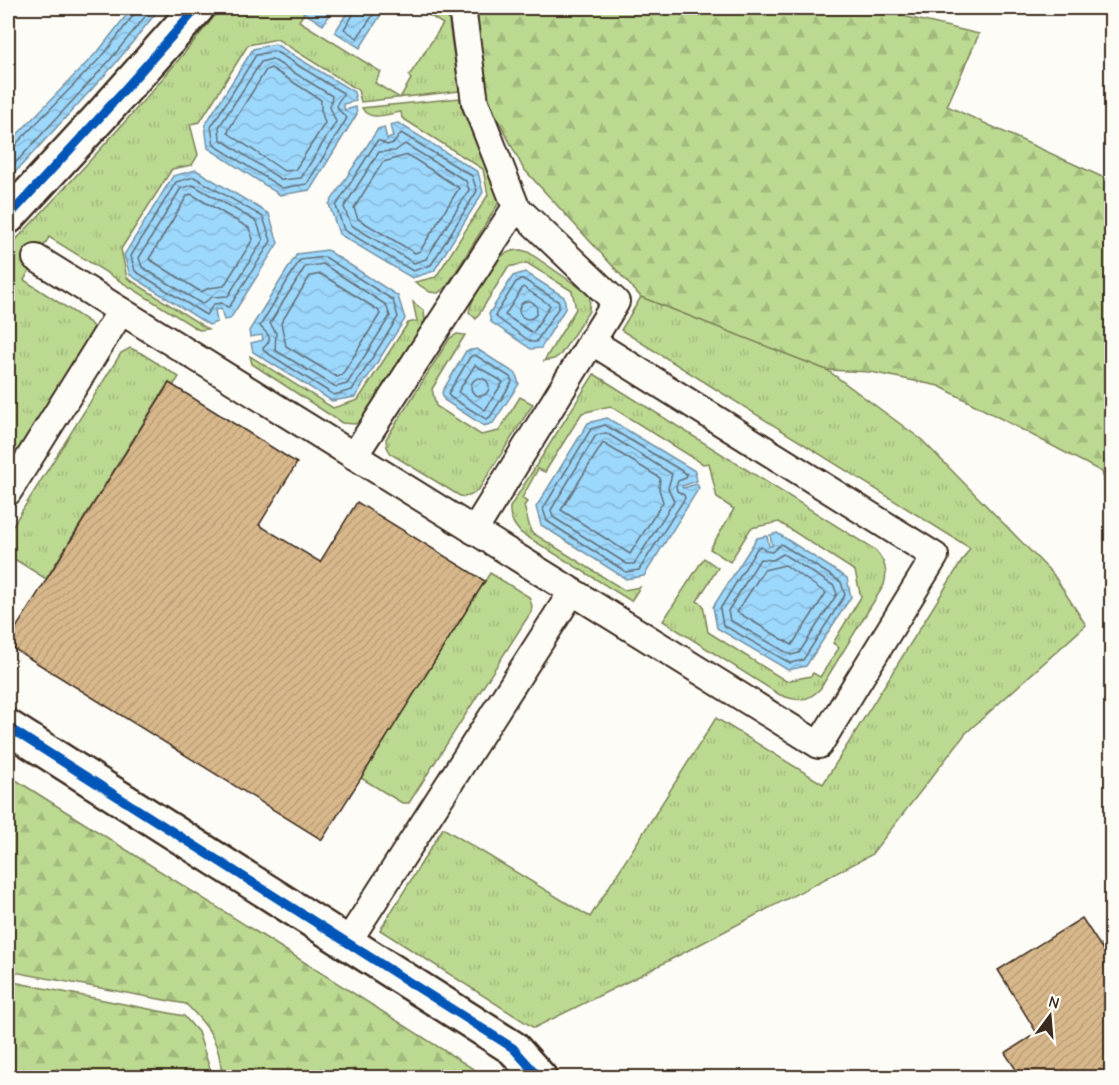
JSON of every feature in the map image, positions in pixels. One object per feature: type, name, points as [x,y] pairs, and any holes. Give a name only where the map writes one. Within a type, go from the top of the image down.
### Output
[{"type":"street","points":[[8,218],[197,8]]},
{"type":"street","points":[[8,727],[513,1048],[540,1077]]},
{"type":"lane","points":[[462,8],[475,102],[516,207],[616,302],[474,531]]},
{"type":"lane","points":[[354,456],[516,207]]},
{"type":"lane","points":[[36,258],[819,745],[935,556],[591,341]]},
{"type":"lane","points":[[8,492],[122,311]]},
{"type":"lane","points":[[347,943],[572,592]]},
{"type":"green space","points":[[221,8],[307,8],[299,21],[381,72],[375,83],[399,98],[361,102],[358,90],[277,39],[248,45],[200,122],[190,124],[198,155],[192,165],[172,169],[121,249],[127,278],[208,329],[199,330],[49,237],[24,280],[89,322],[93,327],[91,335],[8,467],[8,248],[118,130]]},
{"type":"green space","points":[[418,8],[447,8],[459,91],[400,98],[411,79],[409,76],[443,24]]},
{"type":"green space","points":[[477,8],[869,8],[979,34],[947,106],[1111,181],[1111,509],[1102,472],[939,386],[871,372],[827,370],[641,297],[523,168],[487,98]]},
{"type":"green space","points":[[460,98],[461,107],[502,195],[447,286],[438,293],[430,292],[415,282],[436,277],[488,195],[483,169],[402,118],[401,112],[374,116],[369,115],[362,108]]},
{"type":"green space","points":[[521,250],[528,252],[590,297],[589,311],[561,354],[554,359],[544,361],[576,309],[572,291],[527,263],[508,267],[476,319],[469,312],[478,290],[499,259],[507,253]]},
{"type":"green space","points":[[641,297],[827,370],[922,440],[1053,574],[1086,625],[966,733],[871,855],[534,1028],[380,930],[443,828],[590,917],[716,718],[823,784],[970,548],[621,330]]},
{"type":"green space","points":[[413,302],[424,311],[425,322],[361,420],[355,424],[342,423],[252,364],[250,356],[333,408],[358,400],[408,323],[417,321]]},
{"type":"green space","points":[[457,334],[465,335],[432,389],[436,406],[481,435],[499,431],[520,397],[533,404],[479,489],[466,497],[460,496],[391,454],[386,439],[450,338]]},
{"type":"green space","points":[[130,348],[179,377],[173,386],[168,383],[46,579],[8,555],[8,533],[121,353]]},
{"type":"green space","points":[[594,374],[878,554],[886,571],[884,585],[815,694],[801,700],[780,695],[663,621],[704,558],[718,568],[697,601],[703,605],[708,632],[786,681],[811,676],[813,673],[820,677],[839,648],[833,643],[861,597],[855,571],[779,522],[751,528],[730,562],[710,549],[734,509],[717,498],[709,463],[703,464],[610,406],[582,413],[545,472],[538,469],[522,498],[527,502],[524,506],[531,532],[624,590],[640,587],[631,601],[521,533],[516,527],[511,518],[510,507]]},
{"type":"green space","points":[[490,573],[529,597],[531,612],[409,803],[402,803],[361,778]]},
{"type":"green space","points":[[8,775],[486,1077],[222,1077],[219,1054],[212,1036],[186,1004],[8,971]]},
{"type":"green space","points":[[8,981],[184,1016],[198,1032],[211,1077],[8,1077]]},
{"type":"water","points":[[132,8],[160,8],[115,64],[8,180],[8,144],[100,49]]},
{"type":"water","points":[[307,8],[334,8],[323,25],[303,12]]},
{"type":"water","points":[[350,8],[385,8],[360,48],[335,32]]},
{"type":"water","points":[[275,44],[354,92],[356,101],[343,104],[345,110],[356,107],[357,114],[310,190],[280,195],[208,148],[205,125],[253,49]]},
{"type":"water","points":[[398,123],[478,172],[483,192],[434,271],[412,278],[339,234],[329,204],[378,129],[384,127],[387,139],[393,137],[390,125]]},
{"type":"water","points":[[196,170],[269,214],[278,243],[230,319],[224,320],[221,309],[215,310],[217,322],[209,325],[130,275],[124,255],[173,176]]},
{"type":"water","points":[[327,250],[398,296],[405,319],[355,397],[332,401],[253,352],[251,343],[263,340],[262,335],[250,337],[249,331],[297,254]]},
{"type":"water","points":[[525,272],[564,297],[566,307],[541,348],[531,349],[491,322],[489,314],[513,276]]},
{"type":"water","points":[[477,349],[516,374],[519,384],[493,423],[484,426],[444,400],[442,392],[466,351]]},
{"type":"water","points":[[607,418],[695,471],[697,481],[682,486],[683,488],[697,484],[699,488],[644,576],[626,579],[541,525],[536,507],[588,423]]},
{"type":"water","points":[[777,533],[847,578],[851,597],[806,666],[788,670],[717,628],[713,607],[757,538],[767,536],[769,546],[772,546],[770,535]]},
{"type":"building","points":[[169,383],[297,463],[259,525],[320,562],[357,502],[485,581],[322,840],[8,645],[8,641]]},
{"type":"building","points":[[1082,918],[1112,964],[1112,1077],[1021,1077],[1005,1053],[1037,1033],[998,970]]},
{"type":"cycle path","points":[[8,217],[197,8]]},
{"type":"cycle path","points":[[8,727],[513,1048],[540,1078]]}]
